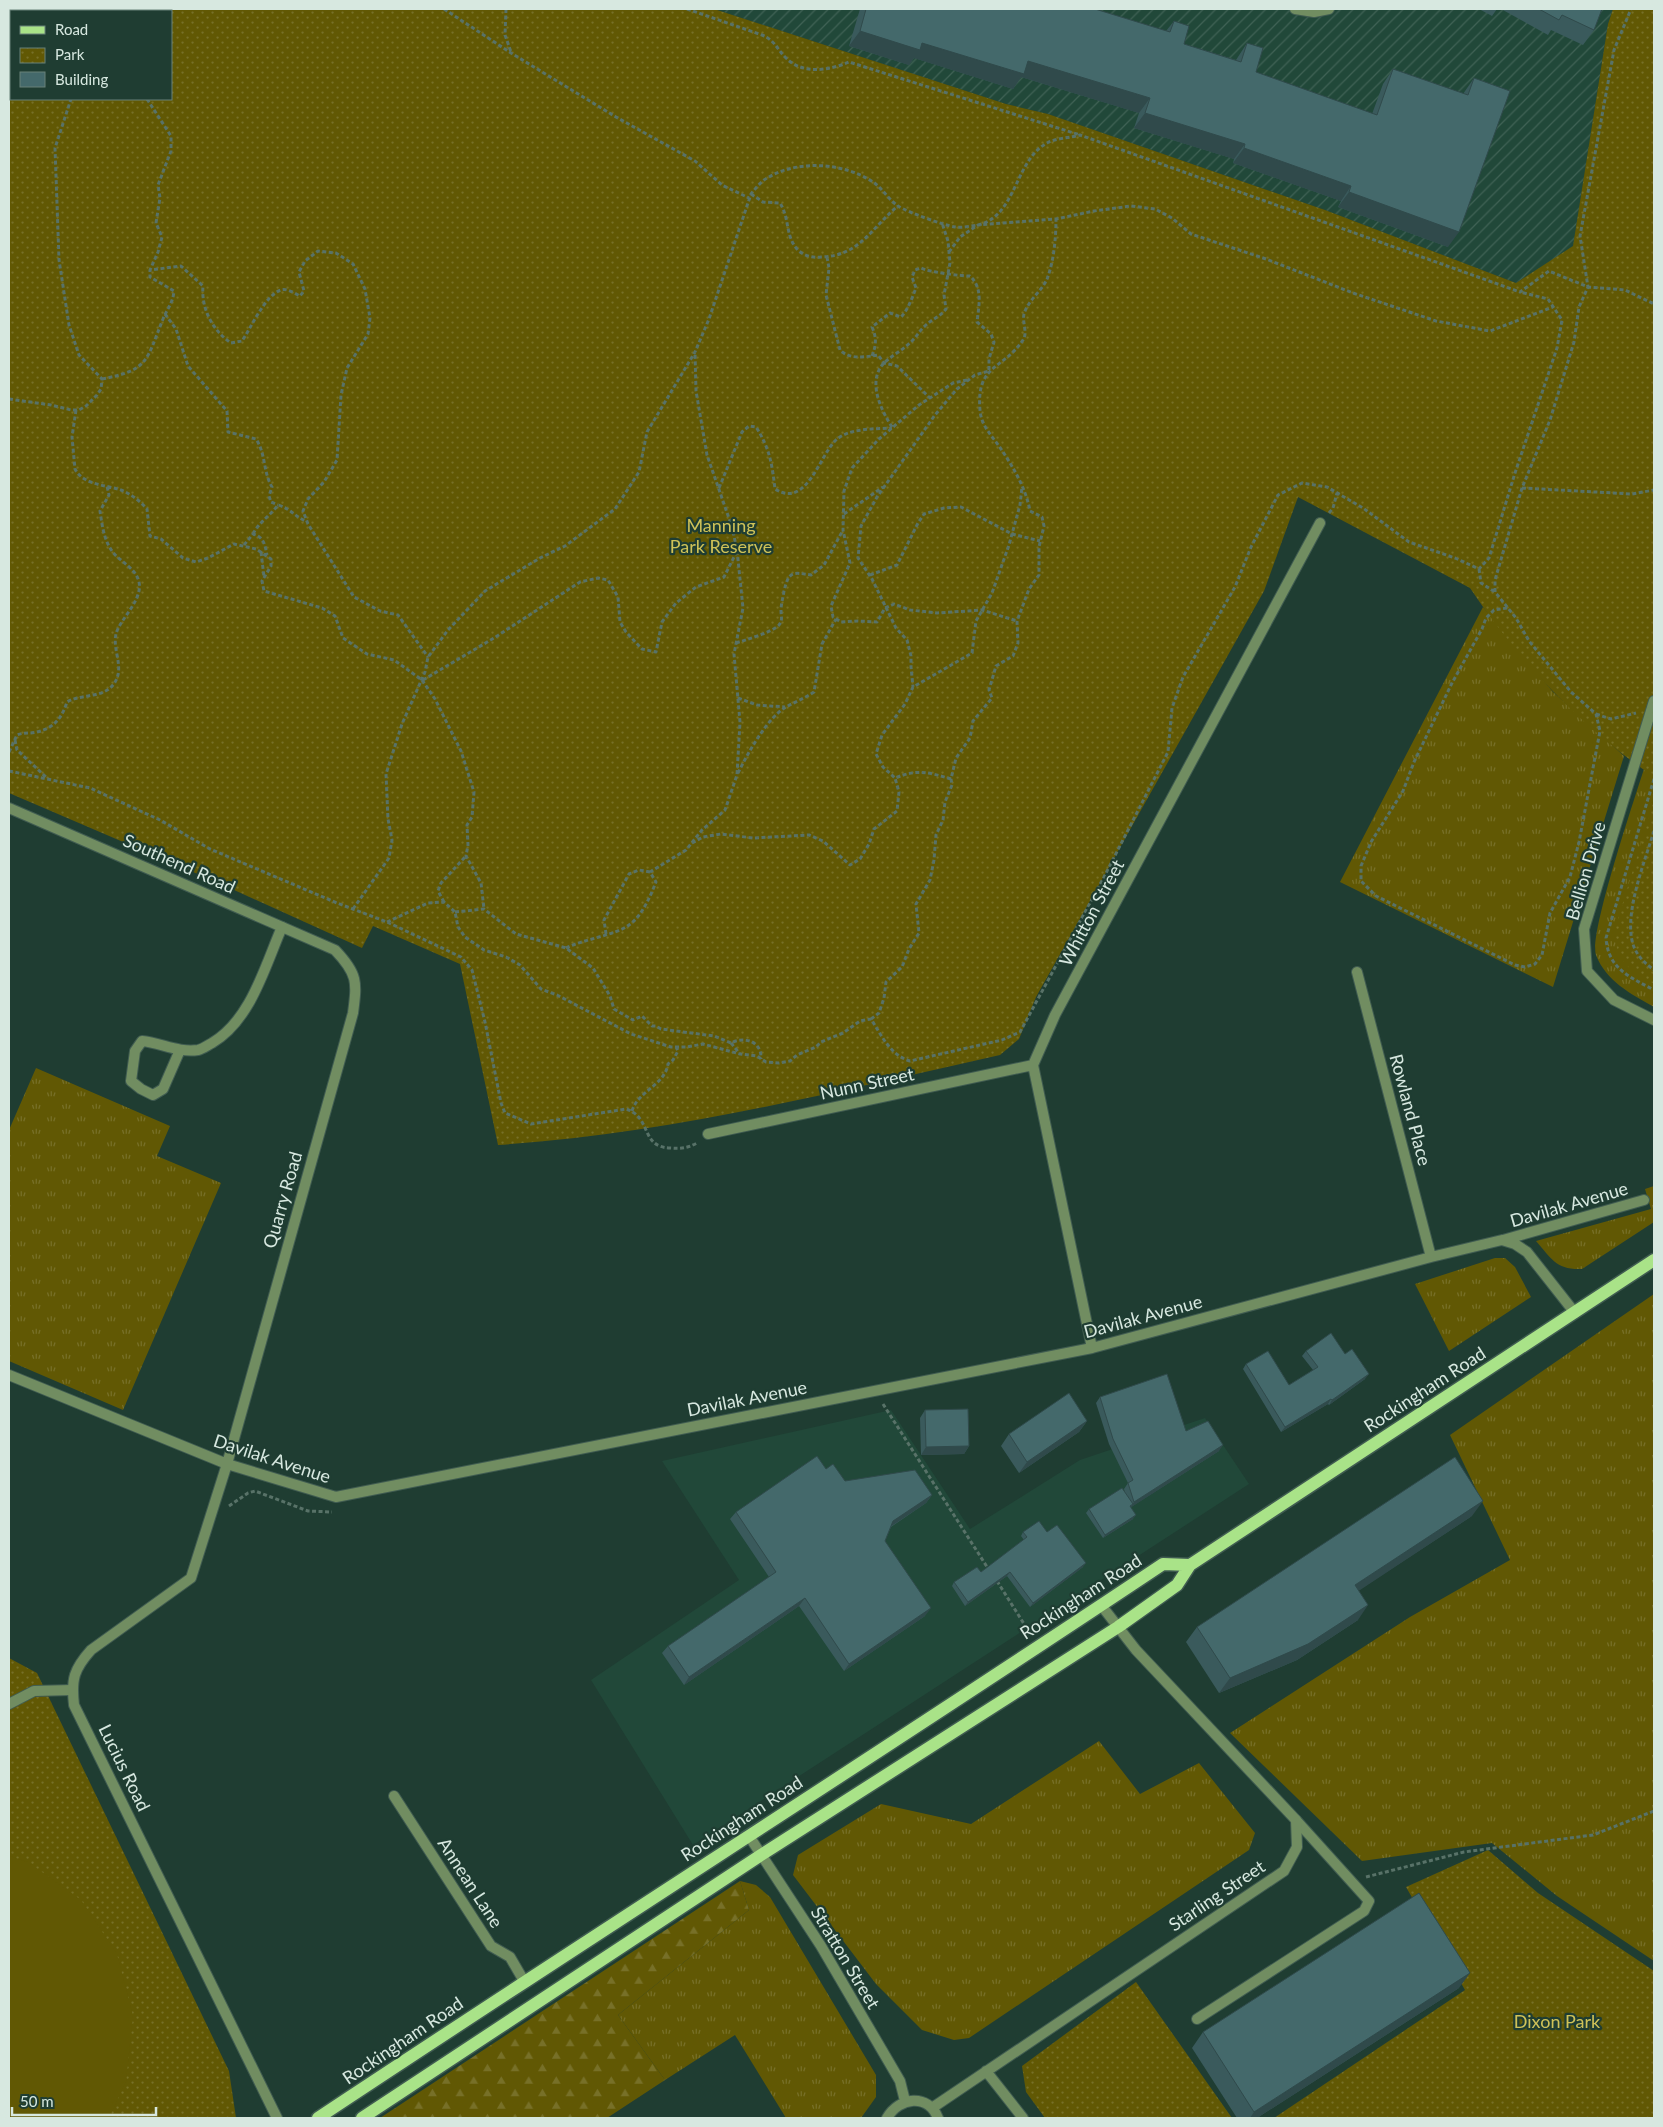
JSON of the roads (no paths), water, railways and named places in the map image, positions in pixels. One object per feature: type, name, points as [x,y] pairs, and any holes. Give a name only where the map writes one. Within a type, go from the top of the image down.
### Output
[{"type":"main road","name":"Rockingham Road","points":[[362,2118],[761,1855],[1118,1627],[1177,1585],[1190,1564],[1654,1260]]},
{"type":"main road","name":"Rockingham Road","points":[[318,2118],[524,1981],[749,1836],[1163,1564],[1190,1564]]},
{"type":"street","points":[[1295,9],[1314,12],[1330,9]]},
{"type":"street","name":"Whitton Street","points":[[1033,1065],[1055,1015],[1320,523]]},
{"type":"street","name":"Bellion Drive","points":[[1654,701],[1584,929],[1587,971],[1614,1000],[1654,1020]]},
{"type":"street","name":"Southend Road","points":[[9,808],[335,950]]},
{"type":"street","points":[[180,1050],[163,1089],[159,1092],[153,1095],[130,1081],[135,1051],[142,1041],[153,1042],[180,1050],[200,1050],[222,1037],[234,1024],[251,998],[282,927]]},
{"type":"street","name":"Quarry Road","points":[[227,1464],[354,1013],[357,984],[349,965],[335,950]]},
{"type":"street","name":"Rowland Place","points":[[1357,972],[1431,1257]]},
{"type":"street","points":[[1033,1065],[1092,1348]]},
{"type":"street","name":"Nunn Street","points":[[708,1134],[1033,1065]]},
{"type":"street","name":"Davilak Avenue","points":[[9,1375],[227,1464],[336,1497],[1092,1348],[1431,1257],[1502,1240],[1644,1200]]},
{"type":"street","name":"Davilak Avenue","points":[[1502,1240],[1515,1244],[1527,1252],[1574,1313]]},
{"type":"street","name":"Lucius Road","points":[[227,1464],[191,1578],[91,1650],[79,1662],[73,1676],[72,1690],[74,1705],[277,2118]]},
{"type":"street","points":[[1101,1606],[1136,1650],[1296,1820],[1369,1901],[1364,1911],[1197,2019]]},
{"type":"street","points":[[9,1704],[34,1691],[72,1690]]},
{"type":"street","name":"Annean Lane","points":[[394,1796],[491,1946],[510,1957],[524,1981]]},
{"type":"street","name":"Starling Street","points":[[932,2108],[1284,1871],[1296,1847],[1296,1820]]},
{"type":"street","name":"Stratton Street","points":[[749,1836],[821,1946],[900,2081],[905,2102]]},
{"type":"street","points":[[986,2071],[1023,2118]]},
{"type":"street","points":[[887,2118],[897,2105],[905,2102],[924,2102],[932,2108],[938,2118]]},
{"type":"park label","name":"Manning Park Reserve","points":[[721,536]]},
{"type":"park label","name":"Dixon Park","points":[[1557,2022]]}]
